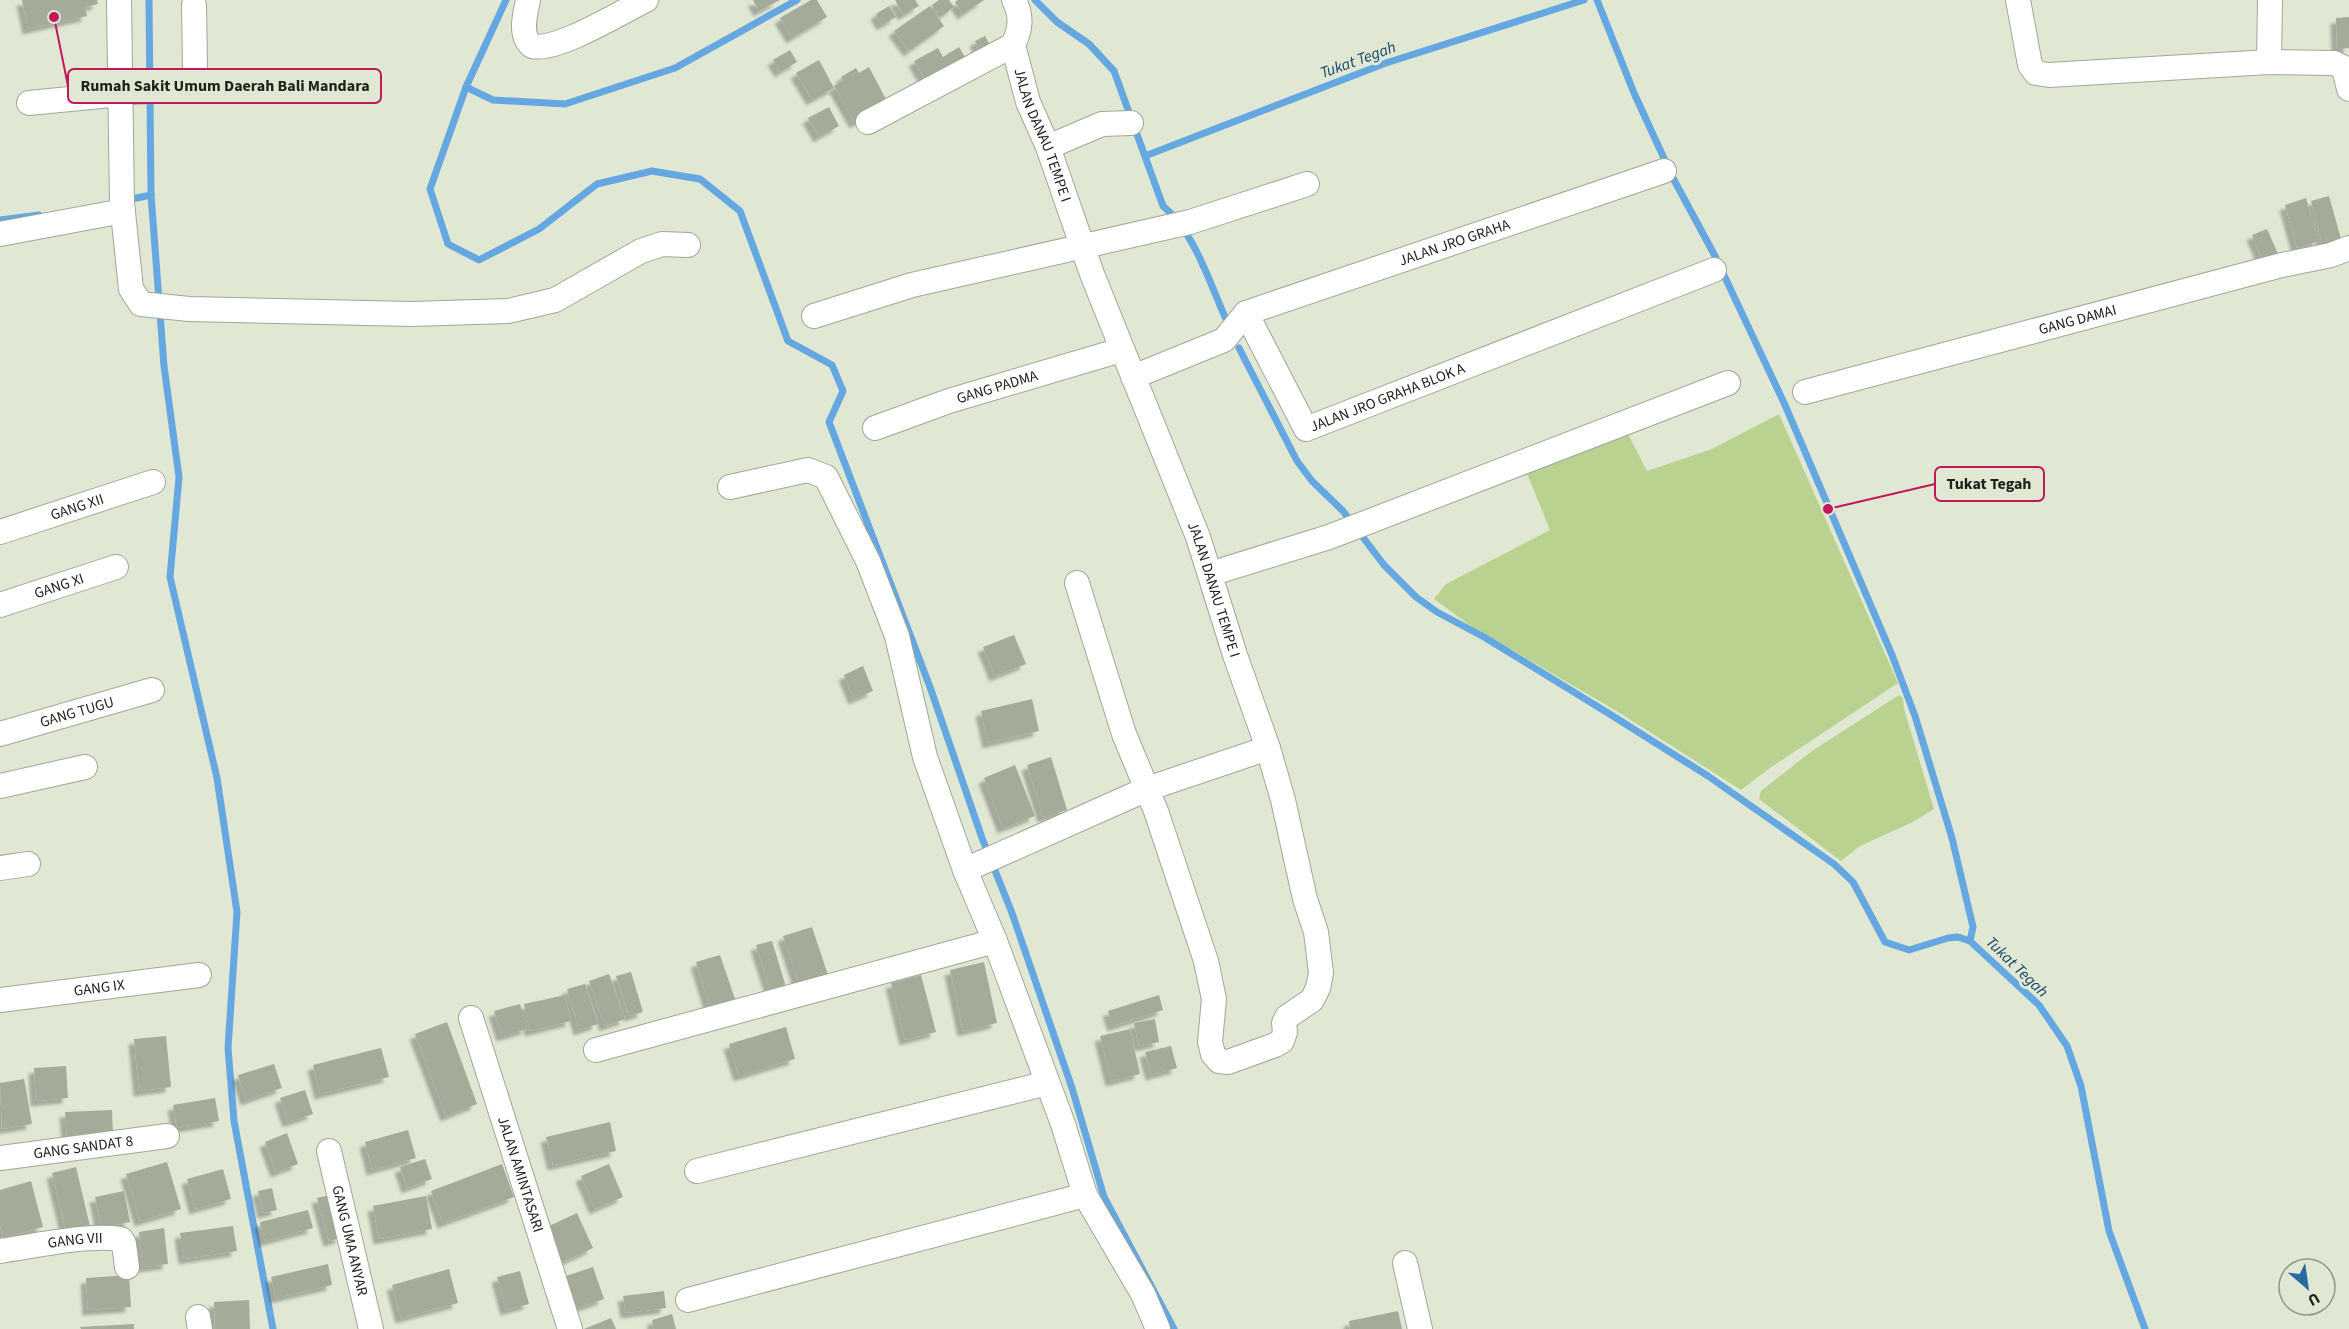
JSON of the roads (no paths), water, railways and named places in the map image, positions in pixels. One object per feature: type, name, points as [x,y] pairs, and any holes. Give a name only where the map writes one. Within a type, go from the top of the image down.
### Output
[{"type":"street","points":[[119,0],[126,92],[122,201],[131,289],[141,304],[189,309],[412,314],[508,311],[555,300],[641,251],[662,244],[688,244]]},
{"type":"street","points":[[528,0],[524,23],[526,39],[532,46],[543,47],[569,39],[646,0]]},
{"type":"street","name":"JALAN DANAU TEMPE I","points":[[1014,0],[1020,15],[1020,33],[1013,45],[1028,102],[1048,147],[1081,245],[1121,350],[1182,494],[1268,748],[1283,800],[1305,900],[1316,933],[1321,973],[1318,988],[1312,1000],[1287,1017],[1282,1041],[1275,1046],[1228,1062],[1219,1061],[1213,1054],[1210,1042],[1213,1014],[1211,984],[1206,960],[1147,789]]},
{"type":"street","points":[[2018,0],[2030,65],[2036,73],[2049,75],[2269,62],[2334,63],[2344,68],[2349,89]]},
{"type":"street","points":[[2269,62],[2270,0]]},
{"type":"street","points":[[29,103],[126,92],[160,91],[183,86],[194,74],[194,4]]},
{"type":"street","points":[[868,123],[1013,45]]},
{"type":"street","points":[[1048,147],[1102,124],[1131,123]]},
{"type":"street","name":"JALAN JRO GRAHA","points":[[1246,313],[1664,171]]},
{"type":"street","points":[[814,316],[912,285],[1190,222],[1307,184]]},
{"type":"street","points":[[0,234],[122,201]]},
{"type":"street","name":"GANG DAMAI","points":[[1805,392],[2282,265],[2331,255],[2349,248]]},
{"type":"street","name":"JALAN JRO GRAHA BLOK A","points":[[1246,313],[1306,429],[1714,270]]},
{"type":"street","points":[[1133,377],[1224,340],[1246,313]]},
{"type":"street","name":"GANG PADMA","points":[[875,428],[949,401],[1121,350]]},
{"type":"street","points":[[1210,574],[1329,537],[1728,383]]},
{"type":"street","points":[[730,488],[808,470],[826,477],[868,561],[897,636],[926,757],[970,867],[1085,1195],[1143,1294],[1158,1329]]},
{"type":"street","name":"GANG XII","points":[[0,532],[153,482]]},
{"type":"street","name":"GANG XI","points":[[0,605],[116,567]]},
{"type":"street","points":[[1077,583],[1124,734],[1147,789]]},
{"type":"street","name":"GANG TUGU","points":[[0,734],[152,690]]},
{"type":"street","points":[[970,867],[1147,789],[1268,748]]},
{"type":"street","points":[[0,786],[85,767]]},
{"type":"street","points":[[0,868],[28,864]]},
{"type":"street","points":[[596,1050],[995,941]]},
{"type":"street","name":"GANG IX","points":[[0,1000],[199,975]]},
{"type":"street","name":"JALAN AMINTASARI","points":[[471,1018],[570,1329]]},
{"type":"street","points":[[697,1171],[1047,1083]]},
{"type":"street","name":"GANG SANDAT 8","points":[[0,1158],[167,1136]]},
{"type":"street","name":"GANG UMA ANYAR","points":[[329,1151],[371,1329]]},
{"type":"street","points":[[688,1300],[1085,1195]]},
{"type":"street","name":"GANG VII","points":[[0,1251],[86,1239],[115,1238],[121,1239],[124,1244],[127,1267]]},
{"type":"street","points":[[1405,1263],[1420,1329]]},
{"type":"waterway","points":[[149,0],[151,195],[164,366],[179,477],[170,577],[217,778],[237,912],[228,1048],[234,1121],[273,1329]]},
{"type":"waterway","points":[[506,0],[466,87],[430,189],[448,244],[479,260],[539,229],[597,184],[652,171],[700,179],[740,211],[788,341],[832,365],[843,391],[829,422],[930,687],[982,838],[1012,913],[1072,1088],[1104,1197],[1174,1329]]},
{"type":"waterway","points":[[466,87],[493,100],[565,104],[675,68],[797,0]]},
{"type":"waterway","points":[[1035,0],[1057,22],[1089,44],[1114,71],[1163,206],[1184,229],[1192,243],[1225,317]]},
{"type":"waterway","name":"Tukat Tegah","points":[[1145,156],[1386,63],[1584,0]]},
{"type":"waterway","name":"Tukat Tegah","points":[[1597,0],[1634,93],[1674,180],[1715,256],[1785,405],[1892,655],[1915,716],[1952,838],[1973,927],[1970,941]]},
{"type":"waterway","points":[[127,200],[151,195]]},
{"type":"waterway","points":[[0,220],[39,215]]},
{"type":"waterway","points":[[1239,348],[1297,461],[1312,481],[1343,511],[1384,565],[1416,597],[1437,612],[1484,637],[1708,776],[1834,864],[1853,882],[1885,942],[1909,950],[1948,938],[1958,937],[1970,941],[2039,1005],[2067,1046],[2081,1086],[2109,1231],[2145,1329]]},
{"type":"place","name":"Rumah Sakit Umum Daerah Bali Mandara","points":[[54,17]]},
{"type":"place","name":"Tukat Tegah","points":[[1828,509]]}]
